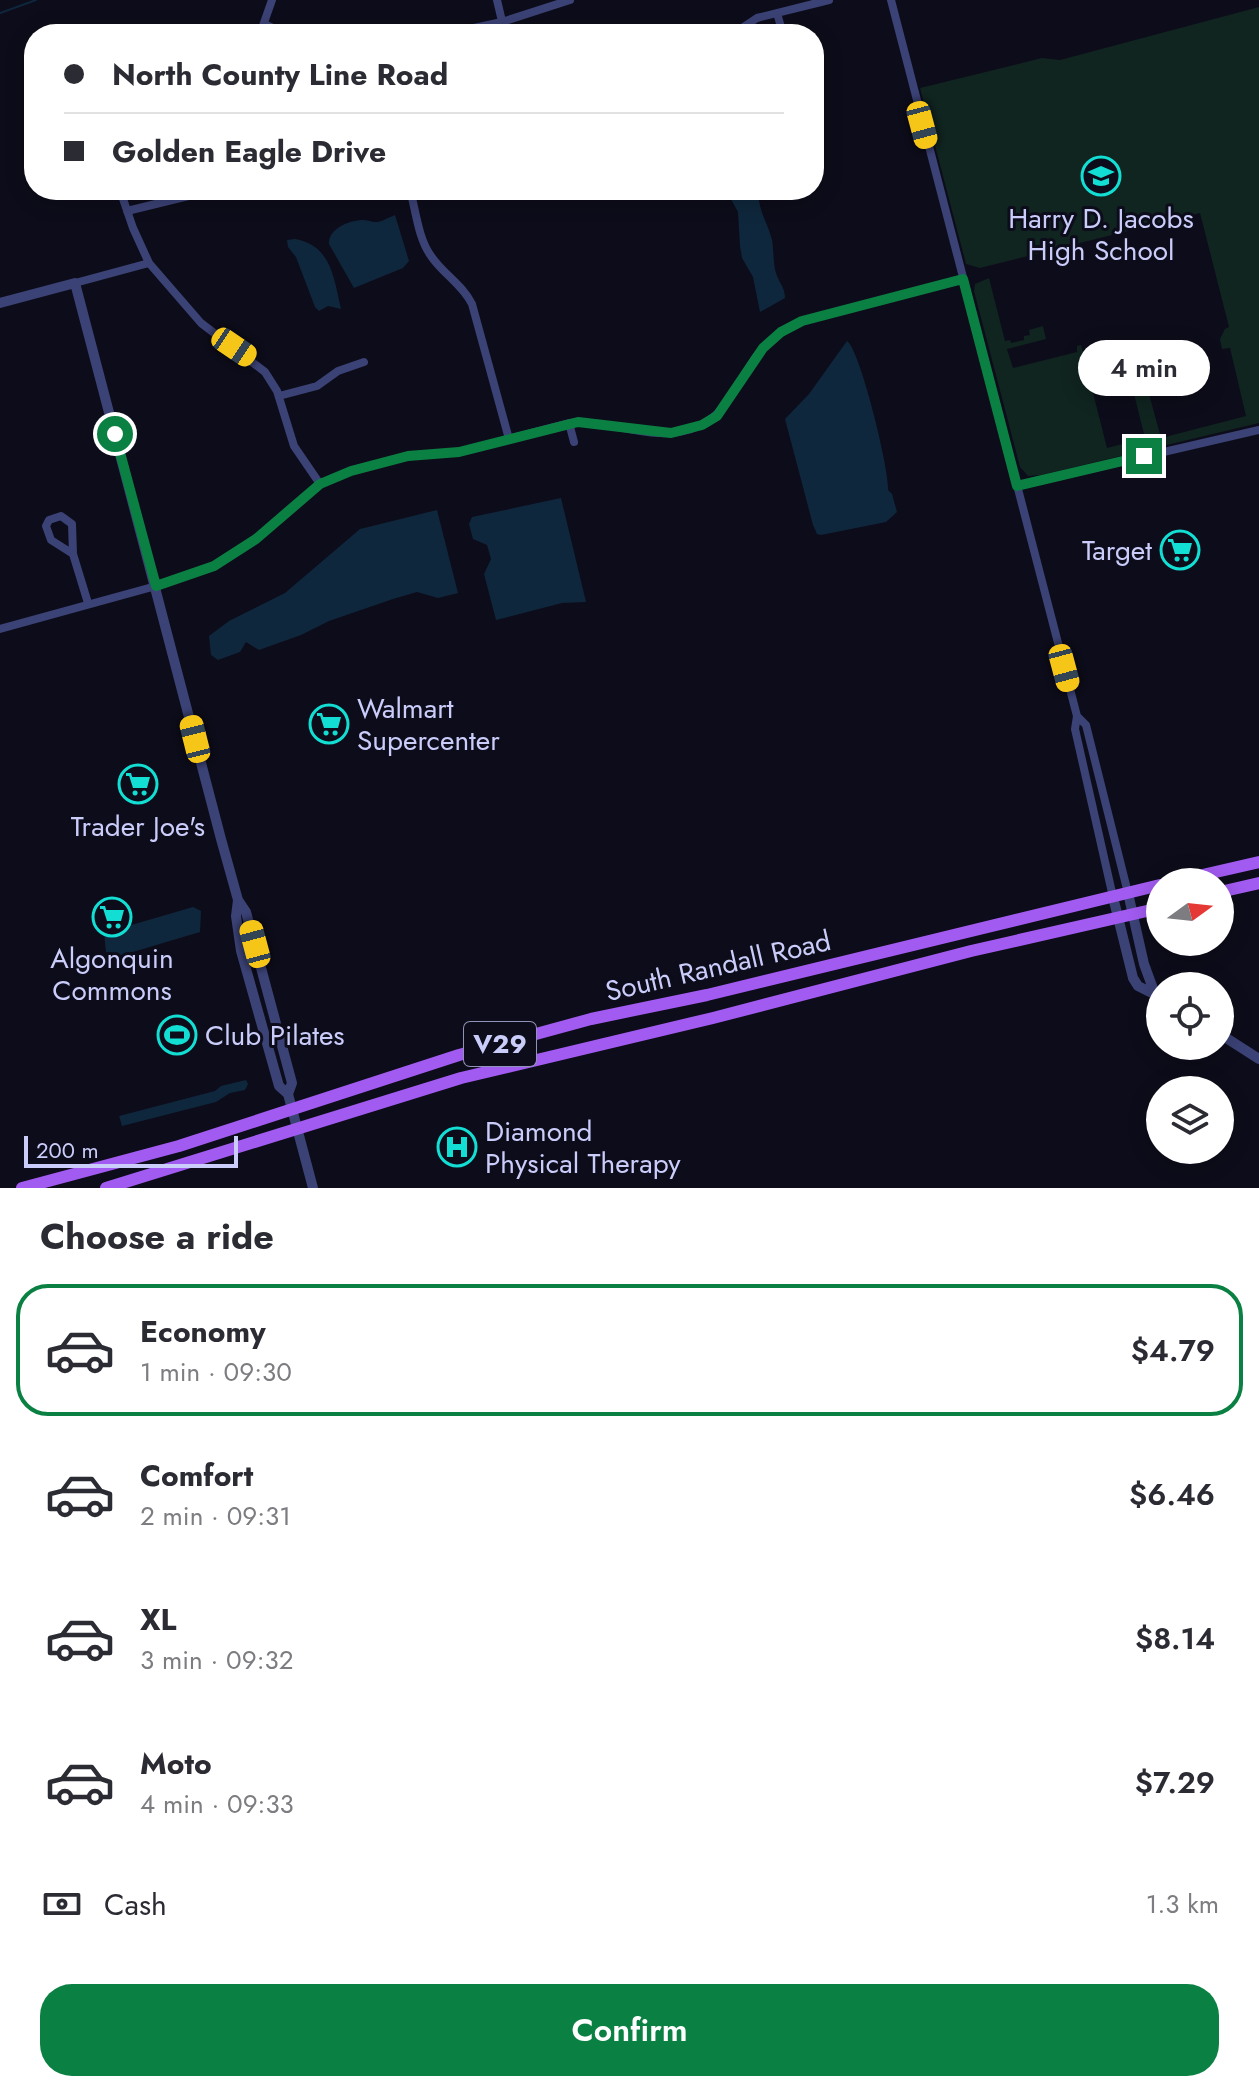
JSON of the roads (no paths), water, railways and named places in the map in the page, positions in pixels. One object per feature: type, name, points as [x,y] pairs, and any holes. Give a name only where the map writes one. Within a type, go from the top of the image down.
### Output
[{"type":"main road","points":[[1233,868],[1259,862]]},
{"type":"main road","points":[[1234,889],[1259,883]]},
{"type":"main road","name":"South Randall Road","points":[[22,1188],[179,1146],[459,1055],[591,1019],[707,995],[1146,888]]},
{"type":"main road","name":"South Randall Road","points":[[106,1188],[461,1078],[713,1018],[971,951],[1146,912]]},
{"type":"street","points":[[264,24],[272,0]]},
{"type":"street","points":[[497,0],[502,22]]},
{"type":"street","points":[[493,24],[570,0]]},
{"type":"street","points":[[748,24],[757,18],[829,0]]},
{"type":"street","points":[[891,0],[1077,716],[1075,729],[1117,919],[1133,978],[1138,986],[1146,990]]},
{"type":"street","points":[[777,13],[780,24]]},
{"type":"street","points":[[123,200],[149,263],[201,323],[261,367],[279,396],[294,446],[320,484]]},
{"type":"street","points":[[127,211],[163,200]]},
{"type":"street","points":[[413,200],[430,255],[461,287],[472,304],[509,439]]},
{"type":"street","points":[[0,303],[149,263]]},
{"type":"street","points":[[0,629],[156,586],[211,567],[238,551],[320,484],[351,471],[394,459],[459,452],[569,423],[588,422],[671,433],[702,425],[717,416],[763,348],[790,327],[802,321],[963,279]]},
{"type":"street","points":[[75,283],[238,900],[236,916],[241,951],[279,1086],[288,1094],[313,1188]]},
{"type":"street","points":[[279,396],[317,386],[338,371],[364,362]]},
{"type":"street","points":[[569,423],[574,442]]},
{"type":"street","points":[[1017,486],[1259,430]]},
{"type":"street","points":[[73,554],[51,540],[46,526],[49,520],[61,516],[72,524],[73,554],[88,603]]},
{"type":"street","points":[[1077,716],[1086,725],[1148,972]]},
{"type":"street","points":[[1234,1043],[1259,1059]]},
{"type":"water","points":[[731,200],[759,200],[772,240],[775,269],[784,291],[785,298],[760,312],[753,277],[742,258],[738,212]]},
{"type":"water","points":[[395,215],[409,261],[403,268],[354,288],[329,244],[332,234],[340,226],[352,222],[378,222]]},
{"type":"water","points":[[287,240],[307,242],[324,256],[333,275],[341,309],[328,306],[319,311],[315,307],[296,257],[288,247]]},
{"type":"water","points":[[847,341],[853,349],[866,387],[888,490],[897,512],[886,522],[821,535],[817,534],[813,525],[785,419],[809,394]]},
{"type":"water","points":[[561,498],[586,602],[562,603],[496,620],[484,574],[491,559],[487,545],[473,539],[469,524],[472,517]]},
{"type":"water","points":[[437,510],[458,593],[438,598],[417,592],[329,621],[259,650],[246,642],[240,652],[218,660],[211,655],[209,636],[229,621],[285,593],[360,529]]},
{"type":"water","points":[[193,907],[201,911],[200,932],[116,957],[106,952],[104,933]]},
{"type":"water","points":[[246,1080],[245,1090],[230,1093],[216,1102],[122,1126],[119,1116]]},
{"type":"waterway","points":[[0,13],[36,0]]},
{"type":"place","name":"Harry D. Jacobs High School","points":[[1101,176]]},
{"type":"place","name":"Target","points":[[1180,550]]},
{"type":"place","name":"Walmart Supercenter","points":[[329,724]]},
{"type":"place","name":"Trader Joe's","points":[[138,784]]},
{"type":"place","name":"Algonquin Commons","points":[[112,917]]},
{"type":"place","name":"Club Pilates","points":[[177,1035]]},
{"type":"place","name":"Diamond Physical Therapy","points":[[457,1147]]}]
